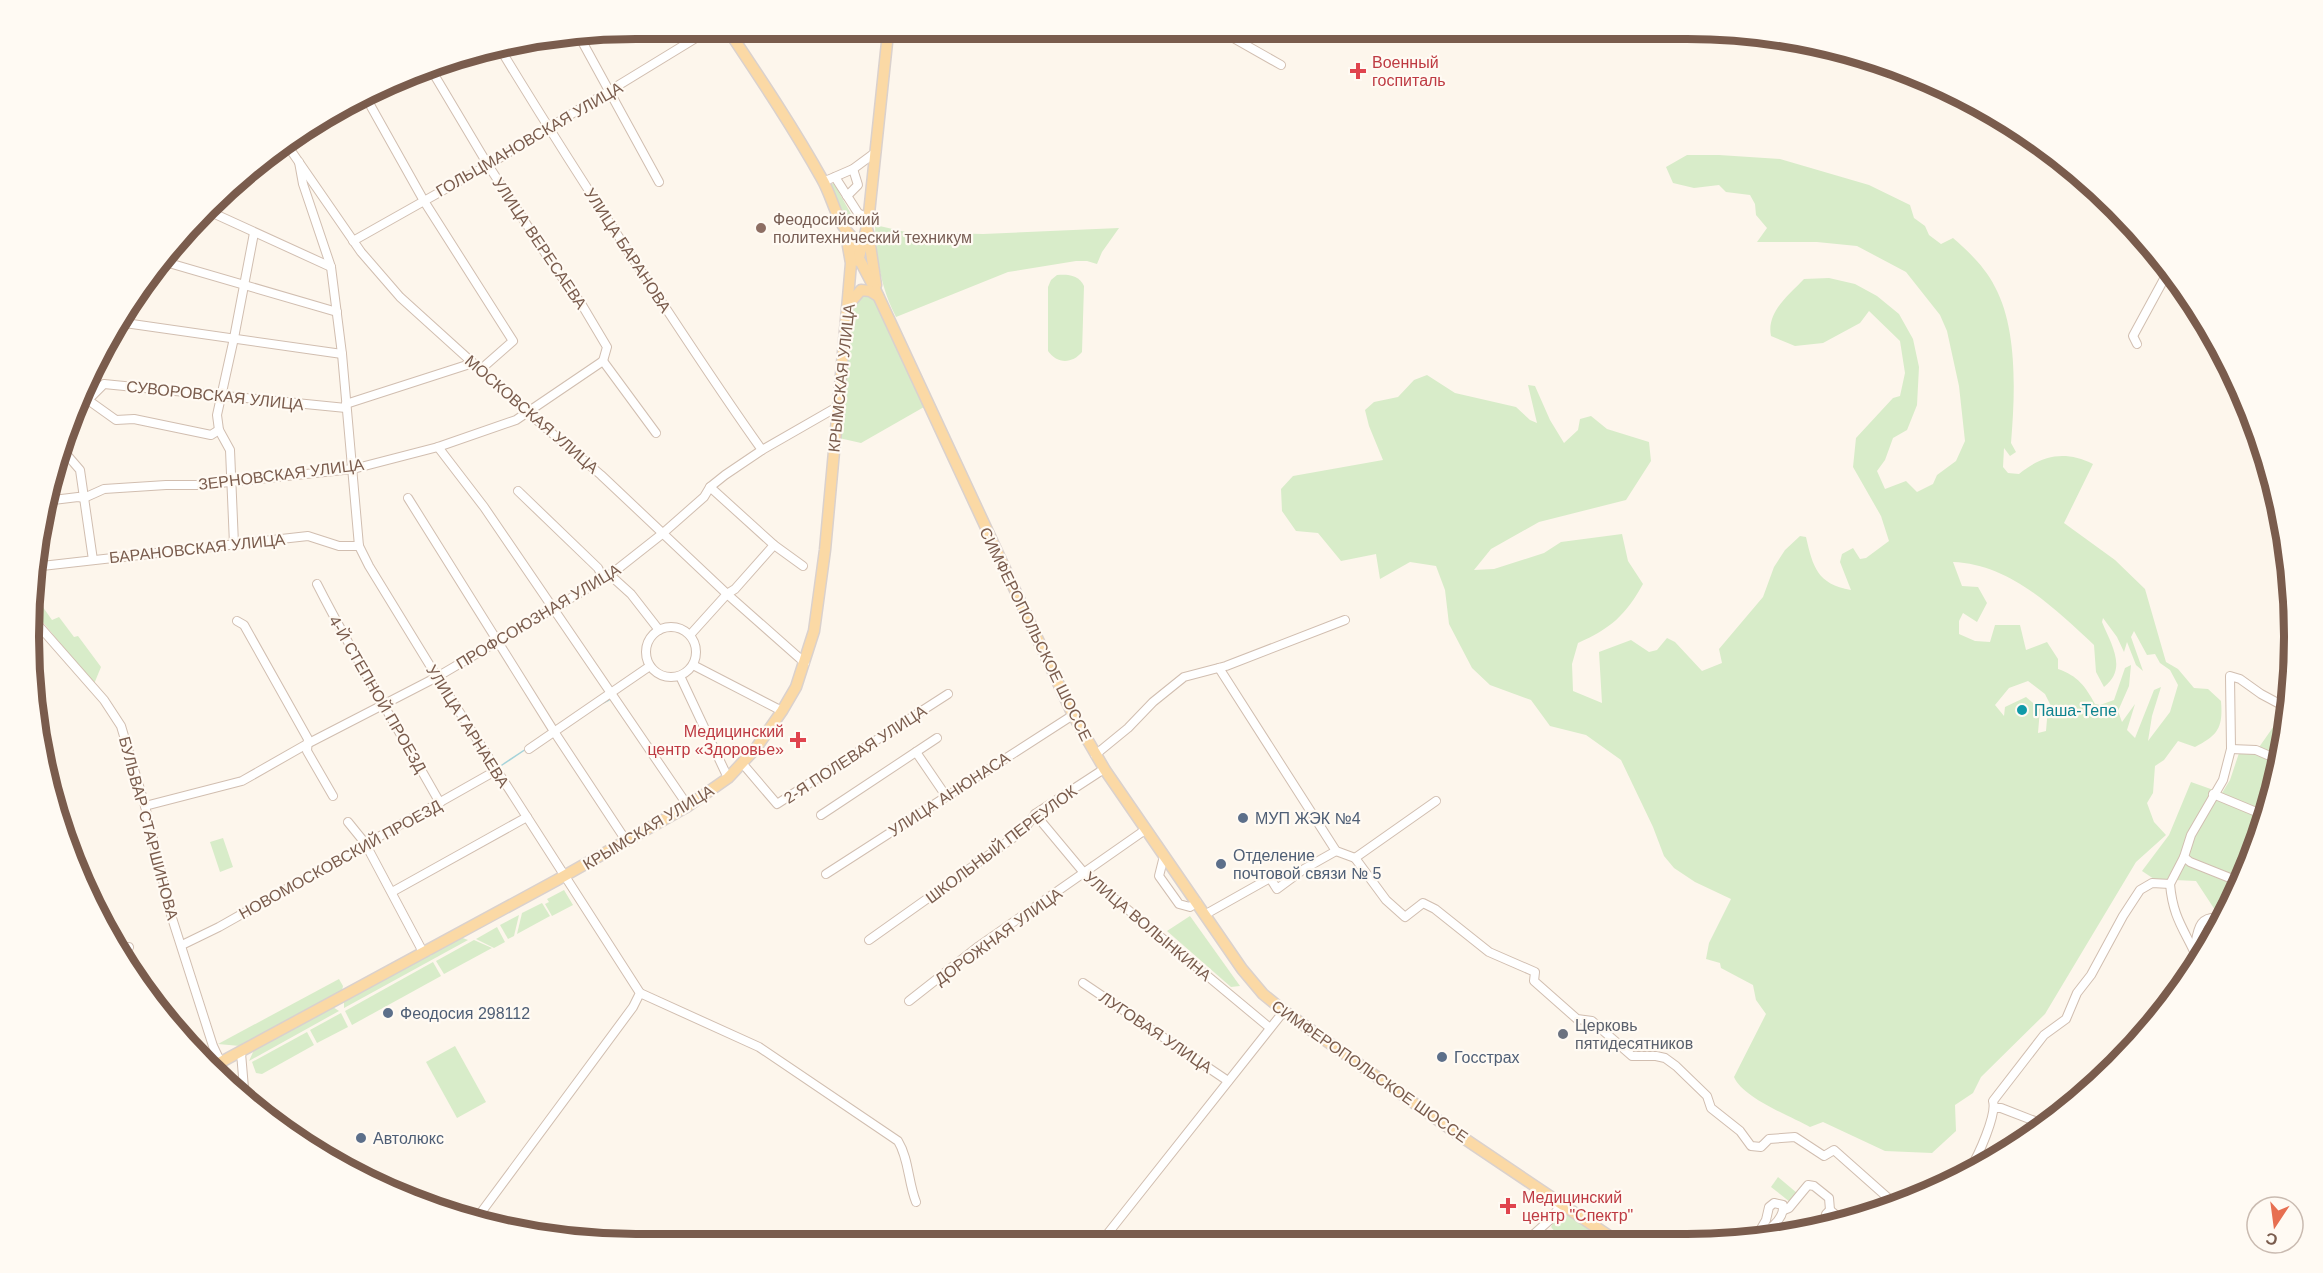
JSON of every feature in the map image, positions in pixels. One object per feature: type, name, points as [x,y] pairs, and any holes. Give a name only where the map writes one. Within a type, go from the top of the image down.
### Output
[{"type":"main road","name":"СИМФЕРОПОЛЬСКОЕ ШОССЕ","points":[[734,39],[824,182],[1073,715],[1104,769],[1242,969],[1263,994],[1284,1011],[1606,1234]]},
{"type":"main road","points":[[878,298],[868,220],[887,39]]},
{"type":"main road","points":[[845,231],[852,237],[859,237],[868,220]]},
{"type":"main road","name":"КРЫМСКАЯ УЛИЦА","points":[[221,1063],[627,842],[688,806],[728,778],[756,748],[796,687],[814,631],[821,591],[847,308],[868,220]]},
{"type":"main road","points":[[845,231],[851,263],[847,308]]},
{"type":"main road","points":[[847,308],[861,290],[870,291],[878,298]]},
{"type":"street","name":"ГОЛЬЦМАНОВСКАЯ УЛИЦА","points":[[352,241],[488,165],[694,39]]},
{"type":"street","points":[[1234,39],[1281,64]]},
{"type":"street","points":[[582,42],[659,182]]},
{"type":"street","name":"УЛИЦА БАРАНОВА","points":[[503,54],[548,128],[718,389],[762,450]]},
{"type":"street","name":"УЛИЦА ВЕРЕСАЕВА","points":[[434,75],[488,165],[582,305],[607,348],[603,361]]},
{"type":"street","points":[[369,103],[424,201],[513,341],[477,367]]},
{"type":"street","name":"МОСКОВСКАЯ УЛИЦА","points":[[291,150],[352,241],[400,297],[526,411],[601,475],[727,594],[805,663]]},
{"type":"street","points":[[824,182],[853,169],[876,152]]},
{"type":"street","name":"УЛИЦА ГАРНАЕВА","points":[[299,162],[303,184],[331,267],[342,354],[359,546],[437,677],[640,993]]},
{"type":"street","points":[[847,196],[858,185],[853,169]]},
{"type":"street","points":[[835,177],[860,215],[868,220]]},
{"type":"street","points":[[214,214],[331,267]]},
{"type":"street","points":[[234,544],[230,450],[219,430],[217,415],[254,233]]},
{"type":"street","points":[[170,263],[337,312]]},
{"type":"street","points":[[2137,344],[2133,336],[2165,278]]},
{"type":"street","points":[[128,323],[342,354]]},
{"type":"street","points":[[603,361],[656,433]]},
{"type":"street","name":"ЗЕРНОВСКАЯ УЛИЦА","points":[[55,500],[84,498],[104,489],[201,485],[353,469],[438,447],[516,420],[526,411],[603,361]]},
{"type":"street","name":"СУВОРОВСКАЯ УЛИЦА","points":[[88,400],[105,384],[346,406],[477,367]]},
{"type":"street","points":[[88,400],[116,420],[134,419],[211,435],[219,430]]},
{"type":"street","name":"ПРОФСОЮЗНАЯ УЛИЦА","points":[[145,806],[242,781],[307,744],[437,677],[607,576],[662,534],[704,497],[710,487],[762,450],[837,407]]},
{"type":"street","points":[[438,447],[484,507],[610,695],[688,806]]},
{"type":"street","points":[[67,455],[80,470],[93,560]]},
{"type":"street","points":[[710,487],[774,545],[803,566]]},
{"type":"street","points":[[518,491],[598,568],[631,594],[659,630]]},
{"type":"street","points":[[408,498],[555,733],[627,842]]},
{"type":"street","name":"БАРАНОВСКАЯ УЛИЦА","points":[[43,566],[308,536],[339,546],[359,546]]},
{"type":"street","points":[[690,635],[774,545]]},
{"type":"street","name":"4-Й СТЕПНОЙ ПРОЕЗД","points":[[317,584],[348,647],[385,705],[440,803]]},
{"type":"street","points":[[1095,755],[1184,677],[1219,668],[1346,620]]},
{"type":"street","points":[[237,621],[244,625],[280,687],[308,740],[307,751],[333,796]]},
{"type":"street","name":"БУЛЬВАР СТАРШИНОВА","points":[[39,626],[104,700],[121,726],[145,806],[172,918],[213,1046],[221,1063]]},
{"type":"street","points":[[670,627],[681,629],[690,635],[695,644],[696,655],[693,665],[680,676],[663,676],[650,666],[646,656],[646,646],[651,636],[659,630],[670,627]]},
{"type":"street","points":[[693,665],[782,711]]},
{"type":"street","points":[[529,749],[650,666]]},
{"type":"street","points":[[1219,668],[1336,851],[1355,858],[1386,900],[1405,917],[1423,903],[1435,909],[1489,952],[1535,972],[1534,981],[1577,1019],[1592,1021],[1632,1056],[1665,1058],[1707,1096],[1711,1108],[1740,1131],[1751,1146],[1761,1148],[1769,1138],[1795,1137],[1824,1156],[1834,1150],[1889,1199]]},
{"type":"street","points":[[680,676],[728,778]]},
{"type":"street","points":[[2194,951],[2178,922],[2172,905],[2169,884],[2184,857],[2191,835],[2223,780],[2231,749],[2230,676],[2240,679],[2280,704]]},
{"type":"street","name":"2-Я ПОЛЕВАЯ УЛИЦА","points":[[742,763],[777,804],[948,694]]},
{"type":"street","name":"УЛИЦА АНЮНАСА","points":[[826,874],[1073,715]]},
{"type":"street","points":[[821,815],[937,738]]},
{"type":"street","points":[[2231,749],[2256,750],[2272,757]]},
{"type":"street","points":[[916,752],[946,796]]},
{"type":"street","name":"ШКОЛЬНЫЙ ПЕРЕУЛОК","points":[[869,940],[1024,830],[1035,814],[1104,769]]},
{"type":"street","name":"НОВОМОСКОВСКИЙ ПРОЕЗД","points":[[182,945],[219,927],[496,770]]},
{"type":"street","points":[[2213,794],[2257,812]]},
{"type":"street","points":[[1355,858],[1436,801]]},
{"type":"street","name":"УЛИЦА ВОЛЫНКИНА","points":[[1035,814],[1085,874],[1270,1028]]},
{"type":"street","points":[[392,892],[527,817]]},
{"type":"street","points":[[348,822],[365,843],[423,952]]},
{"type":"street","name":"ДОРОЖНАЯ УЛИЦА","points":[[909,1001],[979,946],[1145,830]]},
{"type":"street","points":[[1206,914],[1270,878],[1276,889],[1336,851]]},
{"type":"street","points":[[1164,856],[1159,876],[1179,904],[1190,907],[1197,902]]},
{"type":"street","points":[[2184,857],[2190,862],[2232,879]]},
{"type":"street","points":[[1974,1160],[1995,1108],[1993,1101],[2044,1035],[2066,1019],[2077,993],[2091,975],[2140,890],[2152,884],[2169,884]]},
{"type":"street","points":[[2194,951],[2199,928],[2204,920],[2213,917]]},
{"type":"street","name":"ЛУГОВАЯ УЛИЦА","points":[[1083,982],[1228,1081]]},
{"type":"street","points":[[479,1213],[633,1007],[640,993],[759,1047],[898,1141],[904,1150],[911,1191],[916,1202]]},
{"type":"street","points":[[1107,1234],[1284,1011]]},
{"type":"street","points":[[241,1053],[244,1087]]},
{"type":"street","points":[[1995,1108],[2001,1108],[2035,1121]]},
{"type":"street","points":[[1769,1228],[1778,1221],[1784,1210],[1789,1208],[1808,1185],[1814,1186],[1828,1198],[1830,1210],[1836,1215]]},
{"type":"street","points":[[1761,1229],[1769,1207],[1778,1203],[1783,1205],[1784,1210]]},
{"type":"street","points":[[1534,1234],[1552,1218],[1561,1204]]},
{"type":"street","points":[[1826,1217],[1826,1214],[1830,1210]]},
{"type":"green space","points":[[1687,155],[1780,159],[1869,185],[1910,205],[1914,218],[1925,226],[1929,235],[1941,244],[1953,238],[1965,249],[1982,266],[1991,280],[2008,323],[2014,384],[2011,443],[2016,452],[2010,456],[2004,448],[2003,467],[2008,473],[2019,474],[2036,462],[2063,456],[2093,464],[2064,523],[2115,560],[2145,589],[2166,662],[2178,669],[2194,688],[2208,689],[2221,701],[2220,724],[2214,734],[2195,747],[2178,741],[2164,760],[2155,766],[2153,793],[2147,803],[2154,822],[2166,835],[2136,862],[2045,1014],[1981,1077],[1973,1093],[1955,1105],[1956,1131],[1932,1153],[1885,1151],[1823,1122],[1810,1127],[1757,1099],[1739,1085],[1734,1077],[1766,1014],[1756,1000],[1753,985],[1721,968],[1720,963],[1706,959],[1709,943],[1731,899],[1695,882],[1674,868],[1664,856],[1653,827],[1621,760],[1586,735],[1550,726],[1531,700],[1490,685],[1472,668],[1449,624],[1445,590],[1436,566],[1410,562],[1380,579],[1376,554],[1341,561],[1318,533],[1296,531],[1282,511],[1281,489],[1293,476],[1383,460],[1365,410],[1374,402],[1398,397],[1414,380],[1427,375],[1455,393],[1516,407],[1530,420],[1537,423],[1528,385],[1535,386],[1550,420],[1564,443],[1578,430],[1580,419],[1591,416],[1607,429],[1649,442],[1651,461],[1626,500],[1539,522],[1491,549],[1474,570],[1494,569],[1544,553],[1561,542],[1622,534],[1628,561],[1643,584],[1616,620],[1578,643],[1572,664],[1573,691],[1602,703],[1599,652],[1631,640],[1649,652],[1657,650],[1667,638],[1675,642],[1702,671],[1722,663],[1719,649],[1763,597],[1774,567],[1785,550],[1800,536],[1806,537],[1814,565],[1824,579],[1851,590],[1840,562],[1842,554],[1853,548],[1860,559],[1866,558],[1889,541],[1881,516],[1853,467],[1856,438],[1893,398],[1900,396],[1905,373],[1900,341],[1869,311],[1860,323],[1823,343],[1795,346],[1771,336],[1772,319],[1780,304],[1804,279],[1829,278],[1855,284],[1877,296],[1899,314],[1913,339],[1919,367],[1917,405],[1907,430],[1893,438],[1885,460],[1877,471],[1885,489],[1906,481],[1917,492],[1933,484],[1937,475],[1956,461],[1965,441],[1959,386],[1947,331],[1940,315],[1906,272],[1857,246],[1817,242],[1757,242],[1767,228],[1756,215],[1755,204],[1750,195],[1726,192],[1719,185],[1694,188],[1673,183],[1666,167]],"holes":[[[1953,562],[1974,565],[2012,579],[2047,603],[2094,645],[2096,672],[2104,687],[2111,680],[2116,664],[2113,647],[2102,622],[2103,618],[2117,637],[2124,652],[2127,642],[2136,665],[2143,671],[2131,637],[2134,631],[2147,655],[2155,654],[2160,663],[2170,670],[2178,685],[2170,712],[2148,741],[2152,716],[2161,687],[2154,690],[2135,738],[2127,730],[2135,704],[2122,722],[2118,711],[2129,686],[2131,665],[2125,668],[2114,700],[2100,705],[2095,704],[2076,678],[2058,669],[2058,659],[2047,642],[2026,650],[2020,625],[1995,625],[1990,642],[1975,641],[1959,634],[1959,621],[1963,613],[1977,622],[1987,603],[1978,587],[1962,586]],[[2028,681],[2045,694],[2052,708],[2047,719],[2046,731],[2038,733],[2040,709],[2026,697],[2005,707],[2004,716],[1995,705],[2009,688]]]},
{"type":"green space","points":[[833,183],[856,223],[851,225],[829,187]]},
{"type":"green space","points":[[875,225],[906,232],[983,234],[1119,228],[1102,252],[1097,264],[1076,261],[1008,272],[896,317],[880,272]]},
{"type":"green space","points":[[1057,275],[1073,276],[1084,286],[1082,352],[1074,359],[1065,361],[1056,358],[1048,351],[1048,287]]},
{"type":"green space","points":[[865,296],[872,298],[878,306],[924,407],[861,443],[839,438],[850,320],[856,302]]},
{"type":"green space","points":[[40,603],[52,620],[59,617],[74,637],[78,636],[101,667],[94,684],[39,618]]},
{"type":"green space","points":[[2278,720],[2264,791],[2252,829],[2239,865],[2217,911],[2196,881],[2154,879],[2142,871],[2169,835],[2191,782],[2222,793],[2230,780],[2240,750],[2255,753]]},
{"type":"green space","points":[[223,838],[233,867],[220,872],[210,842]]},
{"type":"green space","points":[[564,890],[573,905],[552,916],[545,904],[549,902],[547,899]]},
{"type":"green space","points":[[542,903],[550,916],[517,934],[522,913]]},
{"type":"green space","points":[[519,915],[514,936],[508,939],[500,925]]},
{"type":"green space","points":[[1190,916],[1240,986],[1231,987],[1167,931]]},
{"type":"green space","points":[[497,927],[505,942],[494,948],[476,939]]},
{"type":"green space","points":[[460,937],[468,940],[344,1008],[344,1001],[427,955],[431,956],[432,953]]},
{"type":"green space","points":[[474,940],[492,948],[444,974],[436,961]]},
{"type":"green space","points":[[433,962],[441,976],[352,1025],[345,1011]]},
{"type":"green space","points":[[339,979],[343,986],[342,991],[240,1046],[218,1044]]},
{"type":"green space","points":[[333,1007],[339,1011],[249,1061],[254,1050]]},
{"type":"green space","points":[[341,1013],[348,1027],[317,1043],[310,1030]]},
{"type":"green space","points":[[307,1032],[314,1045],[262,1074],[256,1073],[252,1062]]},
{"type":"green space","points":[[455,1046],[486,1102],[457,1118],[426,1062]]},
{"type":"green space","points":[[1778,1177],[1797,1193],[1790,1202],[1771,1187]]},
{"type":"green space","points":[[1563,1212],[1595,1234],[1557,1234],[1551,1227],[1557,1215]]},
{"type":"waterway","points":[[603,703],[609,700]]},
{"type":"waterway","points":[[502,765],[526,749]]},
{"type":"place","name":"Военный госпиталь","points":[[1358,71]]},
{"type":"place","name":"Феодосийский политехнический техникум","points":[[761,228]]},
{"type":"place","name":"Паша-Тепе","points":[[2022,710]]},
{"type":"place","name":"Медицинский центр «Здоровье»","points":[[798,740]]},
{"type":"place","name":"МУП ЖЭК №4","points":[[1243,818]]},
{"type":"place","name":"Отделение почтовой связи № 5","points":[[1221,864]]},
{"type":"place","name":"Феодосия 298112","points":[[388,1013]]},
{"type":"place","name":"Церковь пятидесятников","points":[[1563,1034]]},
{"type":"place","name":"Госстрах","points":[[1442,1057]]},
{"type":"place","name":"Автолюкс","points":[[361,1138]]},
{"type":"place","name":"Медицинский центр \"Спектр\"","points":[[1508,1206]]}]
